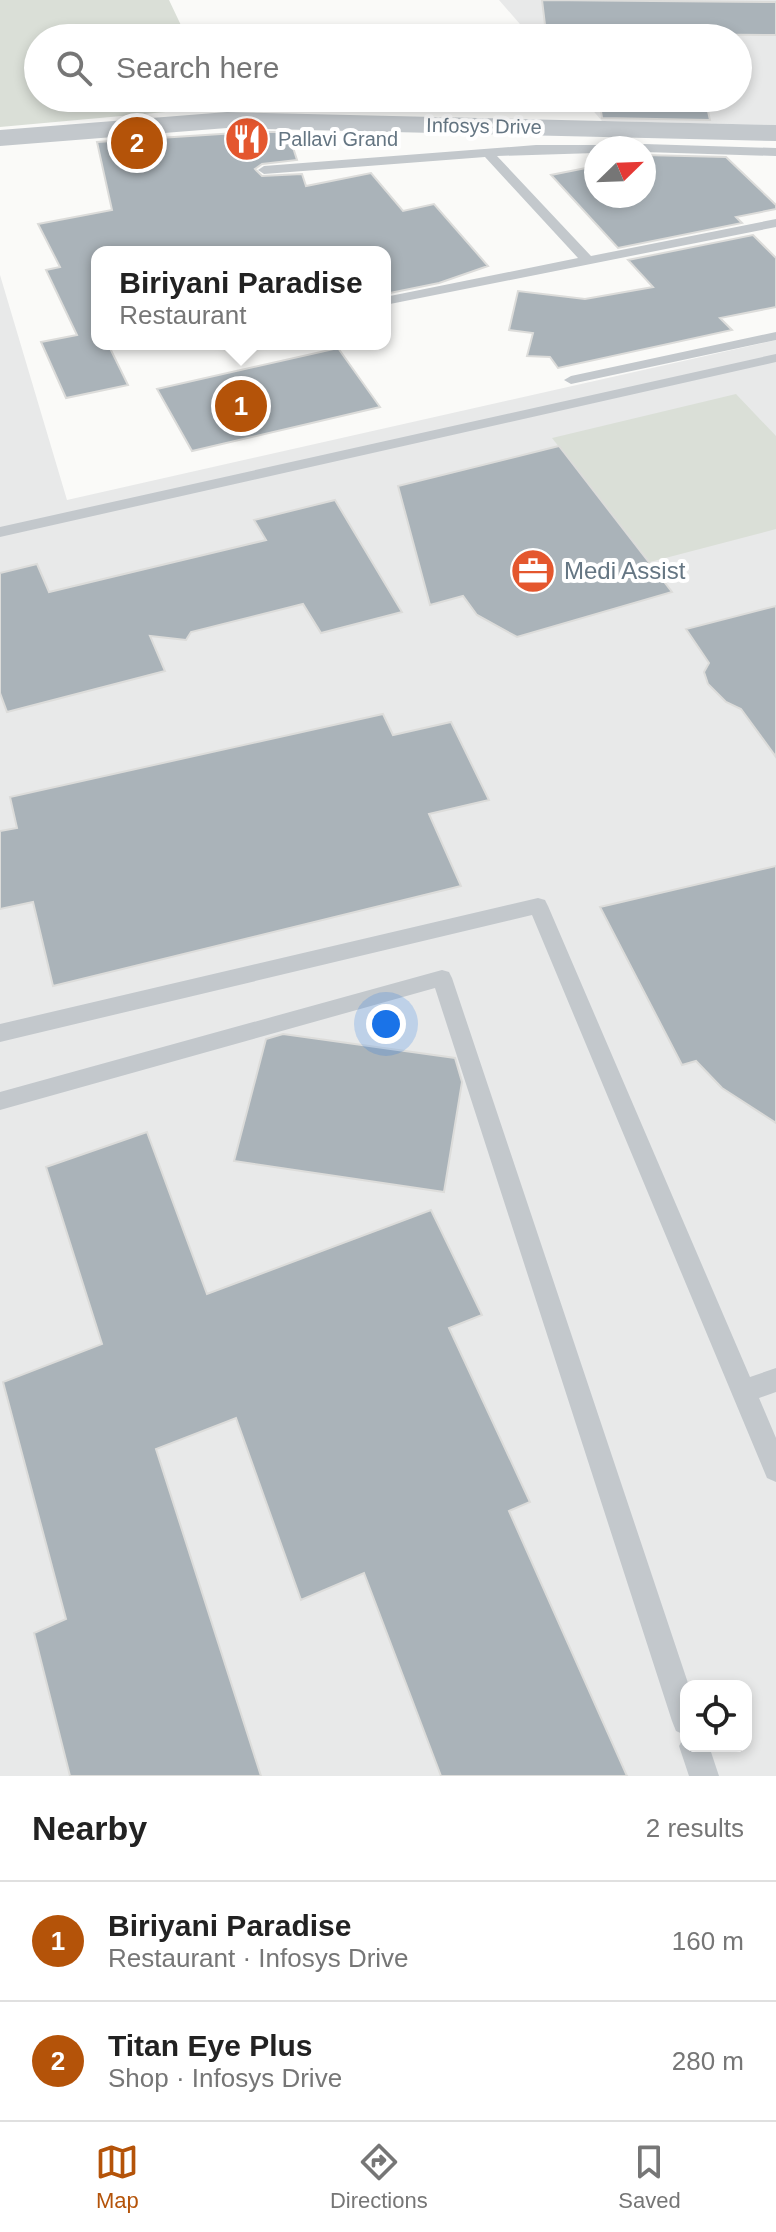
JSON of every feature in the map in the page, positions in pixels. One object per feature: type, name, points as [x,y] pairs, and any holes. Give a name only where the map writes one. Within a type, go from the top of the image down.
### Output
[{"type":"street","name":"Infosys Drive","points":[[0,138],[227,120],[776,133]]},
{"type":"lane","points":[[656,148],[776,152]]},
{"type":"lane","points":[[264,170],[488,153],[584,149]]},
{"type":"lane","points":[[488,153],[587,260]]},
{"type":"lane","points":[[391,300],[776,223]]},
{"type":"lane","points":[[571,380],[776,336]]},
{"type":"lane","points":[[0,532],[776,358]]},
{"type":"lane","points":[[0,1033],[538,906],[776,1469]]},
{"type":"lane","points":[[0,1101],[442,978],[680,1703]]},
{"type":"lane","points":[[743,1391],[776,1380]]},
{"type":"lane","points":[[696,1752],[704,1776]]},
{"type":"shaded area","points":[[0,0],[169,0],[180,24],[24,24],[24,112],[166,112],[0,127]]},
{"type":"shaded area","points":[[499,0],[776,0],[776,125],[602,121],[594,112],[752,112],[752,24],[520,24]]},
{"type":"shaded area","points":[[0,275],[67,500],[776,340],[776,1776],[0,1776]]},
{"type":"shaded area","points":[[736,394],[776,436],[776,529],[650,562],[552,438]]},
{"type":"building","points":[[542,0],[776,2],[776,35],[752,35],[752,24],[545,24]]},
{"type":"building","points":[[601,112],[708,112],[710,120],[602,118]]},
{"type":"building","points":[[288,132],[297,160],[262,164],[255,169],[262,176],[302,174],[306,186],[371,173],[403,211],[434,204],[488,266],[439,283],[391,293],[391,246],[91,246],[91,350],[111,350],[128,385],[66,398],[41,342],[77,335],[46,270],[60,267],[38,224],[112,210],[97,142]]},
{"type":"building","points":[[656,155],[726,157],[776,205],[776,209],[736,217],[742,223],[618,248],[551,175],[584,168],[584,208],[656,208]]},
{"type":"building","points":[[753,235],[776,258],[776,307],[720,318],[732,330],[558,368],[550,357],[527,356],[533,333],[509,330],[518,291],[585,299],[653,287],[628,260]]},
{"type":"building","points":[[339,350],[380,407],[192,451],[157,389]]},
{"type":"building","points":[[559,446],[672,592],[517,637],[477,615],[463,596],[430,605],[398,486]]},
{"type":"building","points":[[335,500],[402,612],[321,633],[303,604],[191,632],[186,640],[150,636],[165,671],[7,712],[0,693],[0,573],[37,564],[49,592],[266,540],[254,520]]},
{"type":"building","points":[[776,606],[776,757],[741,709],[726,702],[708,684],[704,672],[709,663],[686,629]]},
{"type":"building","points":[[383,714],[393,735],[451,722],[489,800],[429,814],[461,886],[53,986],[33,902],[0,909],[0,831],[17,828],[10,797]]},
{"type":"building","points":[[776,866],[776,1123],[722,1088],[696,1061],[682,1065],[600,907]]},
{"type":"building","points":[[283,1034],[455,1058],[462,1082],[444,1192],[234,1161],[266,1039]]},
{"type":"building","points":[[147,1132],[207,1294],[431,1210],[482,1315],[449,1328],[530,1502],[509,1511],[627,1776],[441,1776],[364,1573],[301,1600],[236,1418],[156,1449],[261,1776],[70,1776],[34,1633],[66,1619],[3,1382],[102,1344],[46,1167]]},
{"type":"place","name":"Pallavi Grand","points":[[247,139]]},
{"type":"place","name":"Titan Eye Plus","points":[[137,143]]},
{"type":"place","name":"Biriyani Paradise","points":[[241,406]]},
{"type":"place","name":"Medi Assist","points":[[533,571]]}]
